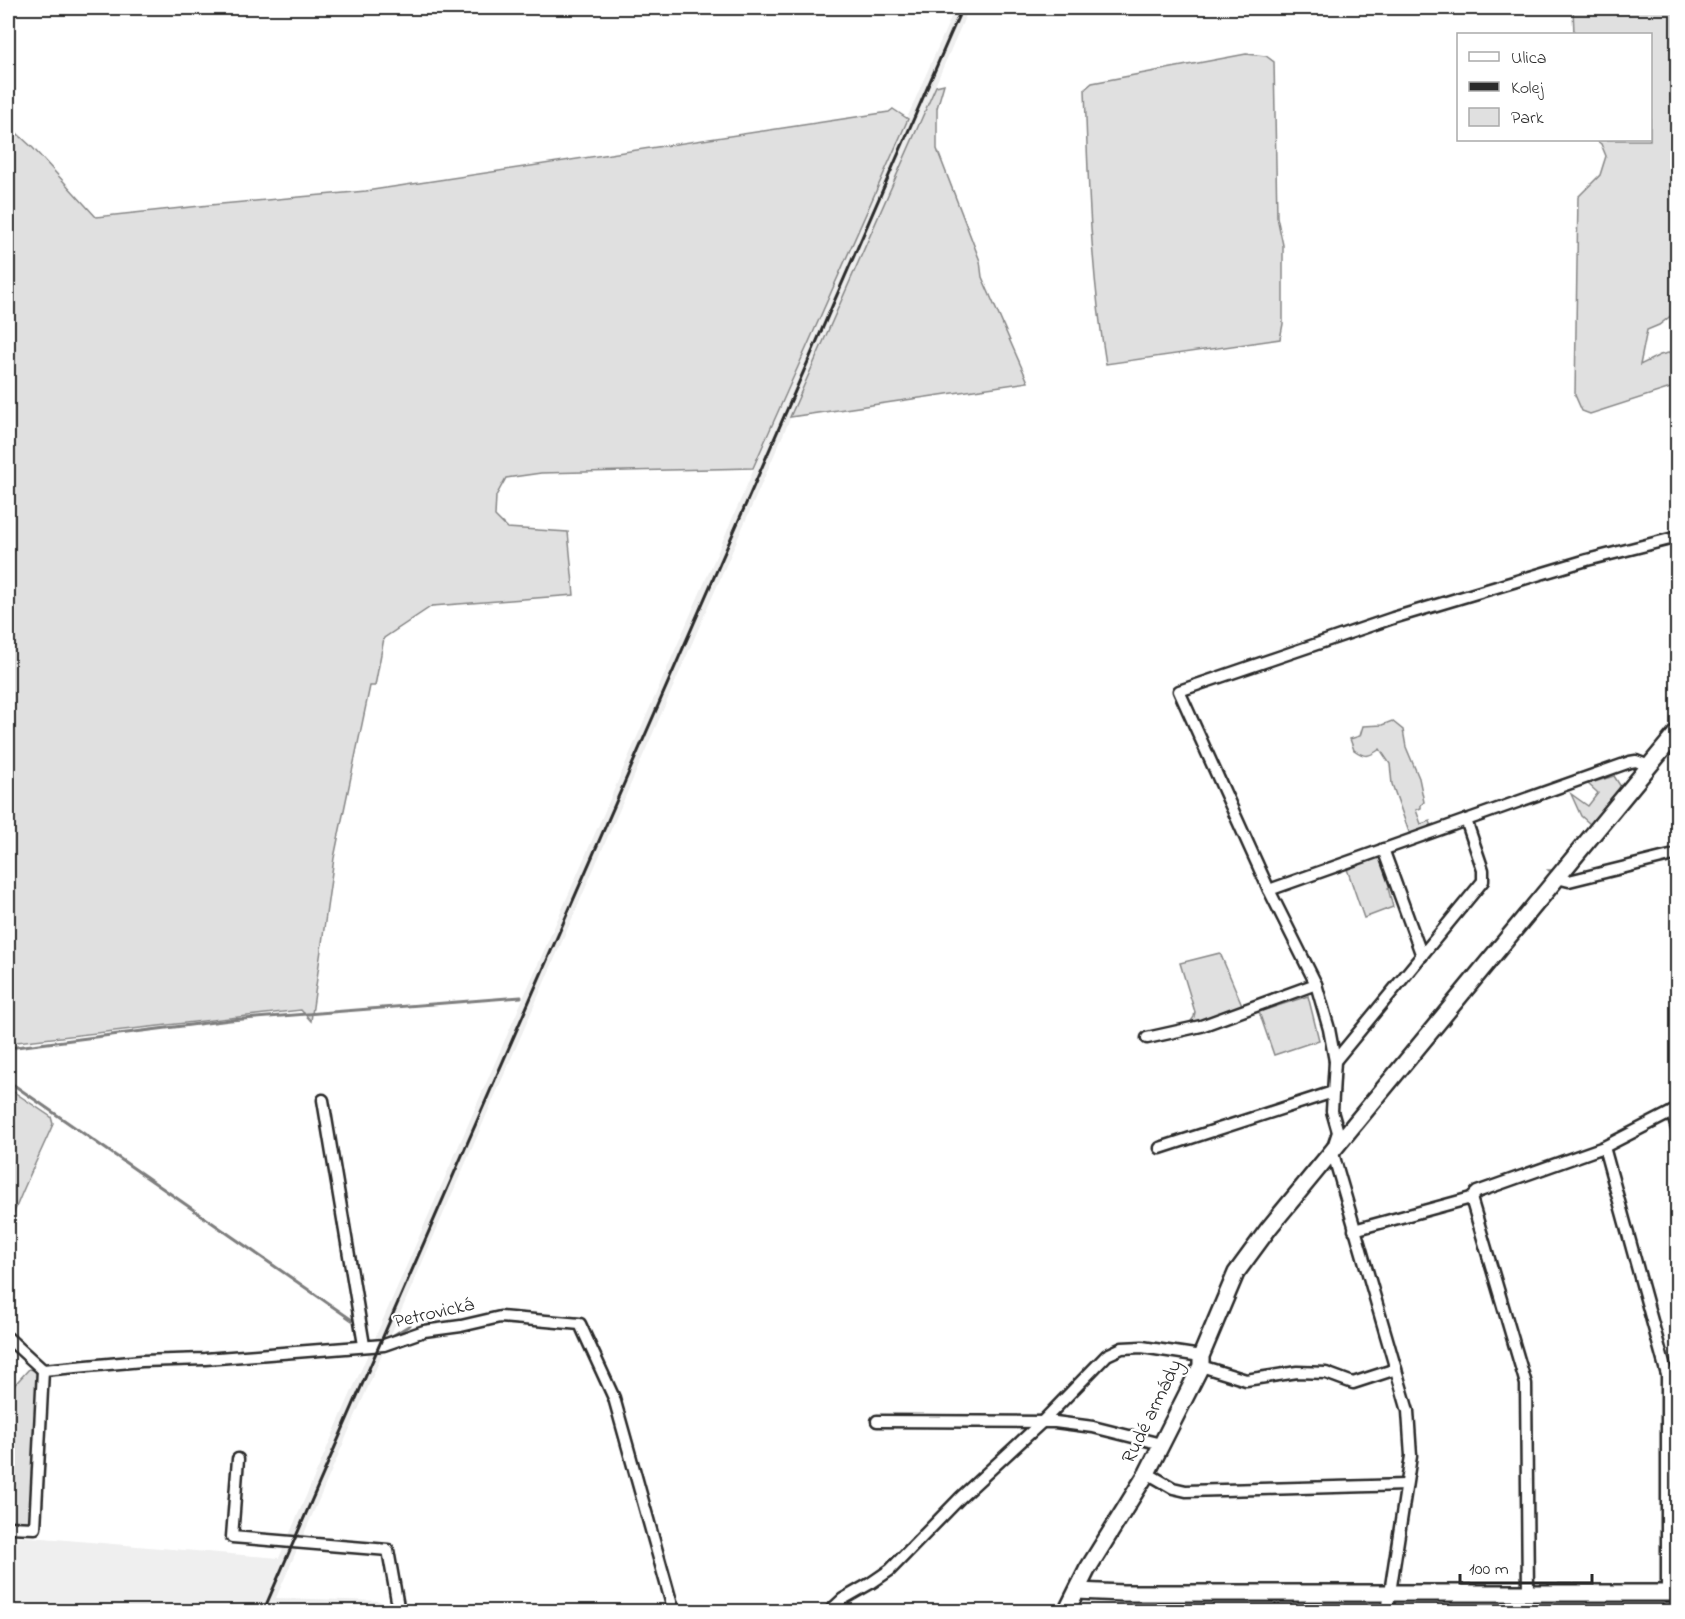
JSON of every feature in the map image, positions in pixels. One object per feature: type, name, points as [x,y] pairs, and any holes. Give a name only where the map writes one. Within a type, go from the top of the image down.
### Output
[{"type":"street","points":[[1387,1611],[1411,1456],[1408,1411],[1332,1150],[1338,1132],[1332,1111],[1335,1061],[1329,1029],[1316,984],[1269,890],[1179,691],[1393,618],[1587,560],[1677,537]]},
{"type":"street","name":"Rudé armády","points":[[1066,1611],[1116,1522],[1147,1473],[1201,1361],[1236,1273],[1332,1150],[1677,731]]},
{"type":"street","points":[[1269,890],[1630,762],[1643,762],[1649,766]]},
{"type":"street","points":[[1335,1061],[1483,881],[1483,870],[1466,820]]},
{"type":"street","points":[[1383,849],[1422,956]]},
{"type":"street","points":[[1557,878],[1569,881],[1677,854]]},
{"type":"street","points":[[1148,1038],[1200,1026],[1316,984]]},
{"type":"street","points":[[1160,1148],[1333,1092]]},
{"type":"street","points":[[323,1100],[364,1345]]},
{"type":"street","points":[[1354,1230],[1471,1198],[1477,1191],[1604,1147],[1675,1111],[1677,1132]]},
{"type":"street","points":[[1077,1591],[1123,1593],[1672,1593],[1667,1375],[1604,1147]]},
{"type":"street","points":[[1471,1198],[1526,1384],[1528,1593]]},
{"type":"street","name":"Petrovická","points":[[43,1370],[141,1361],[205,1359],[384,1345],[424,1331],[501,1317],[580,1324],[614,1398],[674,1611]]},
{"type":"street","points":[[8,1338],[43,1370],[35,1528],[8,1527]]},
{"type":"street","points":[[829,1611],[843,1599],[890,1570],[961,1497],[1042,1422],[1107,1355],[1122,1348],[1142,1347],[1201,1361],[1246,1380],[1297,1372],[1326,1373],[1353,1383],[1396,1369]]},
{"type":"street","points":[[877,1421],[1042,1422],[1094,1427],[1161,1444]]},
{"type":"street","points":[[238,1459],[232,1537],[388,1550],[399,1611]]},
{"type":"street","points":[[1147,1473],[1173,1488],[1186,1491],[1406,1485]]},
{"type":"shaded area","points":[[955,8],[969,8],[276,1598],[380,1601],[386,1611],[8,1611],[8,1535],[279,1558]]},
{"type":"shaded area","points":[[1368,1601],[1375,1604],[1380,1611],[1078,1611],[1086,1607],[1225,1602]]},
{"type":"green space","points":[[1573,8],[1678,8],[1677,311],[1659,325],[1647,330],[1640,365],[1660,355],[1677,351],[1677,386],[1590,414],[1582,411],[1575,395],[1578,197],[1600,175],[1606,156],[1597,141],[1652,141],[1652,33],[1574,33]]},
{"type":"green space","points":[[1246,54],[1266,56],[1274,62],[1277,217],[1283,245],[1283,324],[1280,339],[1106,364],[1094,262],[1085,89],[1092,83]]},
{"type":"green space","points":[[944,84],[937,108],[937,149],[980,261],[982,277],[1028,382],[790,417],[936,86]]},
{"type":"green space","points":[[893,109],[908,119],[753,468],[541,473],[506,478],[496,496],[495,516],[507,528],[568,532],[574,595],[432,606],[384,638],[375,686],[370,686],[334,858],[311,1021],[301,1010],[8,1043],[8,125],[33,148],[96,217],[366,191],[889,112]]},
{"type":"green space","points":[[1392,721],[1403,730],[1406,747],[1419,778],[1424,802],[1421,808],[1416,810],[1421,824],[1430,821],[1432,827],[1410,835],[1392,784],[1390,764],[1380,749],[1370,755],[1361,754],[1354,750],[1350,739],[1360,736],[1363,726],[1382,725]]},
{"type":"green space","points":[[1614,776],[1621,787],[1609,801],[1611,803],[1553,874],[1548,870],[1552,870],[1590,824],[1581,816],[1571,794],[1588,806],[1598,793],[1587,783],[1583,786],[1581,783]]},
{"type":"green space","points":[[1380,856],[1392,886],[1388,888],[1393,907],[1364,918],[1346,866]]},
{"type":"green space","points":[[1220,953],[1243,1007],[1189,1024],[1195,1012],[1180,963]]},
{"type":"green space","points":[[1308,996],[1319,1040],[1274,1055],[1259,1012]]},
{"type":"green space","points":[[8,1088],[51,1117],[53,1124],[8,1229]]},
{"type":"green space","points":[[29,1369],[40,1371],[30,1523],[8,1522],[8,1392]]},
{"type":"waterway","points":[[8,1048],[230,1020],[521,997]]},
{"type":"waterway","points":[[8,1081],[352,1320]]},
{"type":"waterway","points":[[389,1338],[410,1325]]},
{"type":"railway","points":[[263,1612],[962,8]]}]
